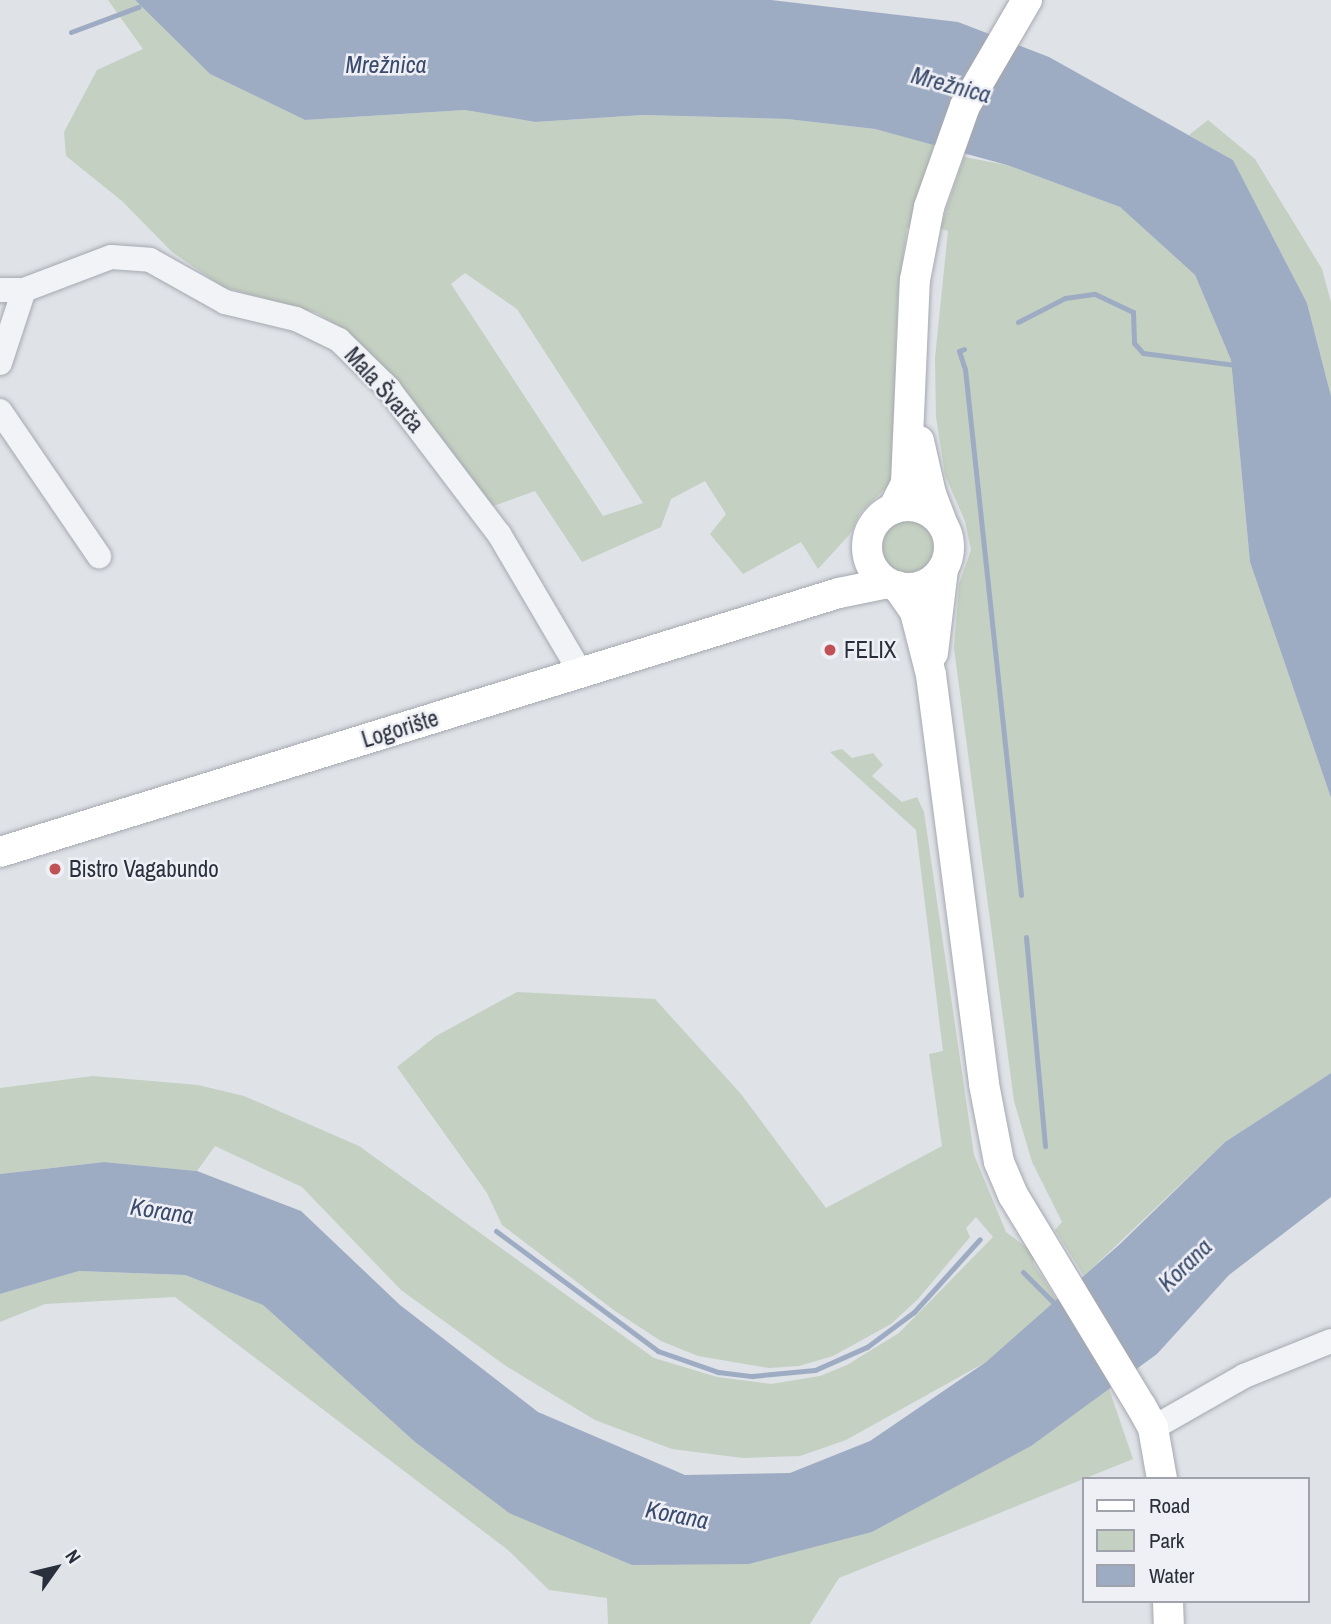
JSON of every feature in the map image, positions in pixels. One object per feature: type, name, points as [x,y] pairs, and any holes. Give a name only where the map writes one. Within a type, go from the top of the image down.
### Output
[{"type":"main road","points":[[893,509],[906,483],[912,403],[913,308],[922,237],[953,134],[1021,8]]},
{"type":"main road","points":[[912,403],[930,494],[949,548],[943,569],[931,675]]},
{"type":"main road","points":[[943,526],[916,507],[893,509],[882,516],[869,538],[871,564],[893,584],[917,620],[931,675],[992,1133],[1006,1181],[1147,1417],[1162,1477]]},
{"type":"main road","name":"Logorište","points":[[800,605],[847,569],[869,538]]},
{"type":"main road","points":[[893,584],[923,585],[943,569]]},
{"type":"main road","name":"Logorište","points":[[0,852],[800,605],[893,584]]},
{"type":"main road","points":[[1168,1603],[1169,1624]]},
{"type":"street","name":"Mala Švarča","points":[[12,290],[111,257],[150,260],[225,302],[296,320],[339,340],[388,388],[499,534],[581,673]]},
{"type":"street","points":[[0,363],[12,290]]},
{"type":"street","points":[[0,411],[100,556]]},
{"type":"street","points":[[1147,1417],[1331,1340]]},
{"type":"green space","points":[[108,0],[135,0],[210,74],[305,120],[465,110],[535,122],[643,115],[787,119],[875,129],[934,144],[912,228],[907,228],[898,294],[891,483],[860,513],[850,534],[818,569],[801,542],[743,574],[710,534],[726,514],[705,481],[671,499],[661,527],[582,562],[535,491],[491,507],[395,382],[343,330],[317,313],[223,287],[172,252],[122,201],[66,156],[64,132],[97,70],[143,49]],"holes":[[[465,273],[517,309],[643,503],[603,516],[451,284]]]},
{"type":"green space","points":[[1208,120],[1255,159],[1322,269],[1331,302],[1331,396],[1307,303],[1233,160],[1189,135]]},
{"type":"green space","points":[[964,157],[1007,165],[1120,207],[1195,275],[1231,360],[1250,562],[1331,798],[1331,1073],[1225,1142],[1084,1276],[1055,1230],[1062,1222],[1032,1162],[1014,1101],[954,648],[959,584],[971,550],[965,521],[945,475],[936,417],[935,358],[948,231],[940,228]]},
{"type":"green space","points":[[902,516],[914,516],[930,525],[937,535],[937,559],[930,569],[914,578],[902,578],[891,573],[882,564],[877,553],[877,541],[882,530],[891,521]]},
{"type":"green space","points":[[842,749],[852,758],[873,753],[883,765],[872,776],[902,802],[917,797],[924,812],[974,1155],[1006,1232],[1035,1254],[1033,1263],[1057,1300],[986,1362],[846,1440],[800,1456],[743,1458],[672,1449],[595,1420],[506,1366],[401,1290],[302,1187],[215,1146],[197,1171],[104,1162],[0,1174],[0,1088],[93,1076],[198,1085],[244,1096],[359,1146],[654,1358],[717,1377],[771,1384],[820,1376],[847,1365],[899,1333],[993,1237],[976,1217],[966,1228],[970,1237],[918,1299],[891,1324],[833,1356],[799,1366],[769,1368],[698,1356],[661,1341],[615,1311],[502,1225],[487,1193],[397,1067],[436,1036],[517,992],[655,999],[741,1094],[826,1208],[942,1146],[929,1054],[943,1051],[916,830],[830,752]]},
{"type":"green space","points":[[79,1271],[185,1275],[263,1305],[415,1442],[509,1513],[872,1532],[1030,1446],[1109,1389],[1133,1459],[1089,1477],[1082,1477],[1082,1480],[839,1578],[810,1624],[608,1624],[607,1598],[549,1590],[508,1550],[175,1297],[45,1304],[0,1322],[0,1294]]},
{"type":"water","name":"Mrežnica","points":[[135,0],[771,0],[958,22],[1049,57],[1233,160],[1307,303],[1331,396],[1331,798],[1250,562],[1231,360],[1195,275],[1120,207],[1007,165],[875,129],[787,119],[643,115],[535,122],[465,110],[305,120],[210,74]]},
{"type":"water","name":"Korana","points":[[1331,1073],[1331,1197],[1229,1275],[1157,1354],[1031,1446],[872,1532],[749,1564],[632,1565],[509,1513],[415,1442],[263,1305],[185,1275],[79,1271],[0,1294],[0,1174],[104,1162],[197,1171],[301,1211],[400,1305],[538,1412],[685,1475],[790,1473],[870,1441],[986,1362],[1120,1244],[1225,1142]]},
{"type":"waterway","points":[[71,32],[138,7]]},
{"type":"waterway","points":[[1018,322],[1065,298],[1095,294],[1133,312],[1134,343],[1143,353],[1236,365]]},
{"type":"waterway","points":[[964,349],[959,351],[965,369],[1021,895]]},
{"type":"waterway","points":[[1026,937],[1045,1146]]},
{"type":"waterway","points":[[496,1231],[658,1351],[718,1372],[752,1376],[815,1370],[867,1347],[914,1312],[980,1239]]},
{"type":"waterway","points":[[1023,1272],[1058,1307]]},
{"type":"place","name":"FELIX","points":[[830,650]]},
{"type":"place","name":"Bistro Vagabundo","points":[[55,869]]}]
